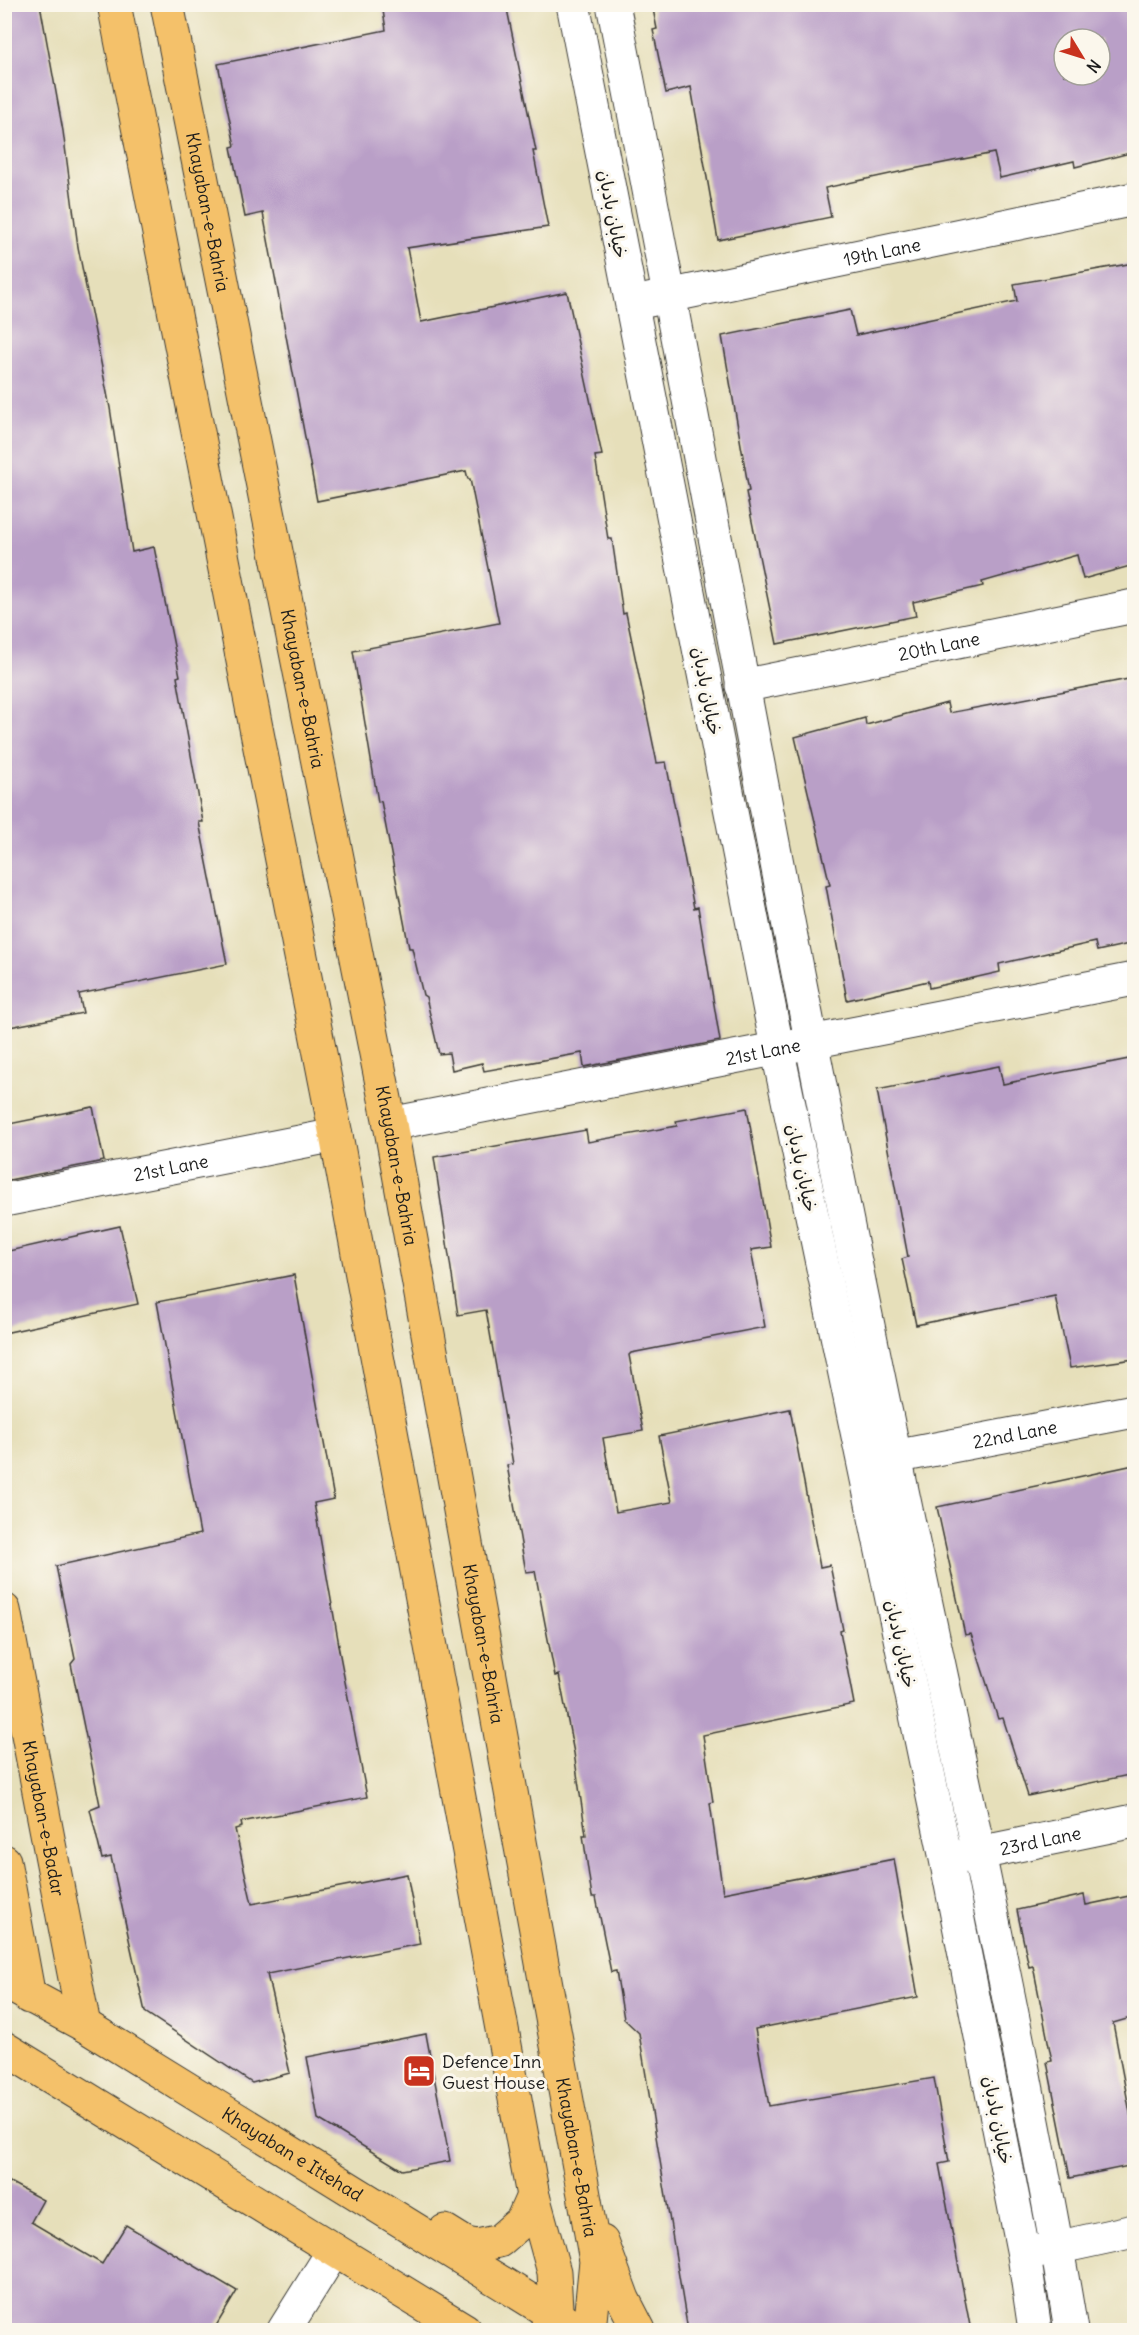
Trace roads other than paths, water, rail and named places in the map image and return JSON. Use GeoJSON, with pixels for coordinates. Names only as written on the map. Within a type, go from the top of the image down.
{"type":"FeatureCollection","features":[{"type":"Feature","properties":{"kind":"main road"},"geometry":{"type":"LineString","coordinates":[[114,4],[336,1135],[533,2196],[554,2272],[548,2321]]}},
{"type":"Feature","properties":{"kind":"main road","name":"Khayaban-e-Bahria"},"geometry":{"type":"LineString","coordinates":[[167,4],[390,1124],[596,2260],[590,2331]]}},
{"type":"Feature","properties":{"kind":"main road","name":"Khayaban-e-Badar"},"geometry":{"type":"LineString","coordinates":[[4,1610],[84,2025]]}},
{"type":"Feature","properties":{"kind":"main road"},"geometry":{"type":"LineString","coordinates":[[4,1861],[17,1989]]}},
{"type":"Feature","properties":{"kind":"main road","name":"Khayaban e Ittehad"},"geometry":{"type":"LineString","coordinates":[[17,1989],[84,2025],[256,2132],[548,2321]]}},
{"type":"Feature","properties":{"kind":"main road"},"geometry":{"type":"LineString","coordinates":[[4,2048],[465,2331]]}},
{"type":"Feature","properties":{"kind":"main road"},"geometry":{"type":"LineString","coordinates":[[256,2132],[288,2130],[466,2244],[477,2246],[499,2241],[522,2221],[533,2196]]}},
{"type":"Feature","properties":{"kind":"main road"},"geometry":{"type":"LineString","coordinates":[[584,2192],[623,2299],[639,2331]]}},
{"type":"Feature","properties":{"kind":"main road"},"geometry":{"type":"LineString","coordinates":[[554,2272],[567,2280],[575,2281],[588,2274],[596,2260]]}},
{"type":"Feature","properties":{"kind":"street","name":"خیابان بادبان"},"geometry":{"type":"LineString","coordinates":[[573,4],[777,1047],[946,1859],[1024,2255],[1035,2331]]}},
{"type":"Feature","properties":{"kind":"street","name":"خیابان بادبان"},"geometry":{"type":"LineString","coordinates":[[613,4],[810,1042],[894,1457],[980,1853],[1058,2247],[1071,2331]]}},
{"type":"Feature","properties":{"kind":"street","name":"19th Lane"},"geometry":{"type":"LineString","coordinates":[[630,303],[1134,199]]}},
{"type":"Feature","properties":{"kind":"street","name":"20th Lane"},"geometry":{"type":"LineString","coordinates":[[742,686],[1134,606]]}},
{"type":"Feature","properties":{"kind":"street","name":"21st Lane"},"geometry":{"type":"LineString","coordinates":[[390,1124],[1134,979]]}},
{"type":"Feature","properties":{"kind":"street","name":"21st Lane"},"geometry":{"type":"LineString","coordinates":[[4,1200],[336,1135]]}},
{"type":"Feature","properties":{"kind":"street","name":"22nd Lane"},"geometry":{"type":"LineString","coordinates":[[894,1457],[1134,1411]]}},
{"type":"Feature","properties":{"kind":"street","name":"23rd Lane"},"geometry":{"type":"LineString","coordinates":[[946,1859],[1134,1821]]}},
{"type":"Feature","properties":{"kind":"street"},"geometry":{"type":"LineString","coordinates":[[1024,2255],[1134,2231]]}},
{"type":"Feature","properties":{"kind":"street"},"geometry":{"type":"LineString","coordinates":[[284,2331],[334,2250]]}},
{"type":"Feature","properties":{"kind":"place","name":"Defence Inn Guest House"},"geometry":{"type":"Point","coordinates":[419,2071]}}]}
